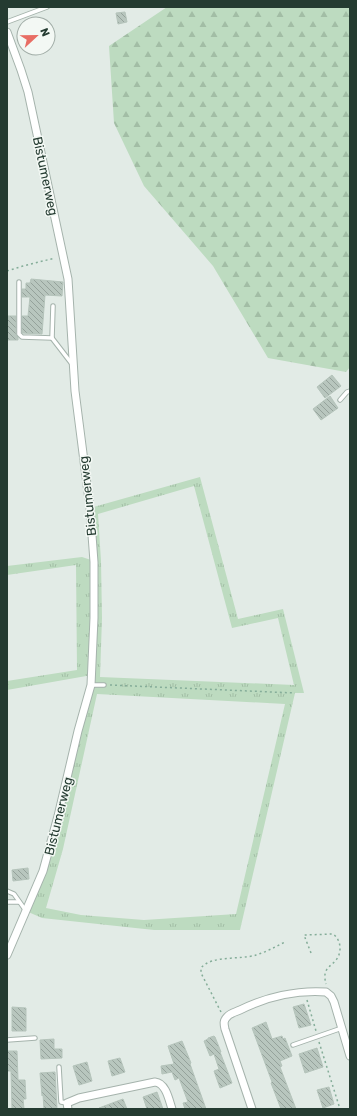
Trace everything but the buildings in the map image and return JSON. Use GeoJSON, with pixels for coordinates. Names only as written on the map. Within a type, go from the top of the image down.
{"type":"FeatureCollection","features":[{"type":"Feature","properties":{"kind":"street","name":"Bistumerweg"},"geometry":{"type":"LineString","coordinates":[[7,32],[28,92],[68,278],[75,391],[90,508],[94,562],[94,618],[91,685],[78,731],[44,871],[7,955]]}},
{"type":"Feature","properties":{"kind":"street"},"geometry":{"type":"LineString","coordinates":[[252,1109],[225,1029],[224,1022],[230,1015],[264,1000],[278,996],[305,992],[326,992],[331,996],[334,1002],[350,1056]]}},
{"type":"Feature","properties":{"kind":"street"},"geometry":{"type":"LineString","coordinates":[[68,1106],[79,1098],[159,1082],[172,1109]]}},
{"type":"Feature","properties":{"kind":"lane"},"geometry":{"type":"LineString","coordinates":[[7,22],[47,7]]}},
{"type":"Feature","properties":{"kind":"lane"},"geometry":{"type":"LineString","coordinates":[[19,282],[20,334],[22,337],[52,338]]}},
{"type":"Feature","properties":{"kind":"lane"},"geometry":{"type":"LineString","coordinates":[[53,306],[52,338],[74,366]]}},
{"type":"Feature","properties":{"kind":"lane"},"geometry":{"type":"LineString","coordinates":[[340,400],[347,392],[350,391]]}},
{"type":"Feature","properties":{"kind":"lane"},"geometry":{"type":"LineString","coordinates":[[91,685],[104,685]]}},
{"type":"Feature","properties":{"kind":"lane"},"geometry":{"type":"LineString","coordinates":[[7,891],[14,894],[26,911]]}},
{"type":"Feature","properties":{"kind":"lane"},"geometry":{"type":"LineString","coordinates":[[7,902],[20,902]]}},
{"type":"Feature","properties":{"kind":"lane"},"geometry":{"type":"LineString","coordinates":[[293,1045],[342,1028]]}},
{"type":"Feature","properties":{"kind":"lane"},"geometry":{"type":"LineString","coordinates":[[7,1040],[35,1038]]}},
{"type":"Feature","properties":{"kind":"lane"},"geometry":{"type":"LineString","coordinates":[[59,1067],[61,1102],[68,1106]]}},
{"type":"Feature","properties":{"kind":"path"},"geometry":{"type":"LineString","coordinates":[[7,271],[64,256]]}},
{"type":"Feature","properties":{"kind":"path"},"geometry":{"type":"LineString","coordinates":[[104,685],[295,693]]}},
{"type":"Feature","properties":{"kind":"path"},"geometry":{"type":"LineString","coordinates":[[311,953],[304,935],[333,934],[339,940],[340,951],[338,956],[324,975],[326,992]]}},
{"type":"Feature","properties":{"kind":"path"},"geometry":{"type":"LineString","coordinates":[[226,1018],[215,1003],[201,973],[201,968],[204,964],[218,960],[255,956],[285,942]]}},
{"type":"Feature","properties":{"kind":"path"},"geometry":{"type":"LineString","coordinates":[[305,992],[340,1109]]}},
{"type":"Feature","properties":{"kind":"green space"},"geometry":{"type":"Polygon","coordinates":[[[167,7],[350,7],[350,367],[346,372],[268,358],[213,266],[144,186],[114,123],[109,46],[167,7]]]}},
{"type":"Feature","properties":{"kind":"green space"},"geometry":{"type":"Polygon","coordinates":[[[200,477],[238,619],[283,609],[304,693],[295,693],[240,930],[154,930],[42,918],[26,911],[43,871],[92,675],[7,690],[7,681],[77,670],[76,565],[7,575],[7,566],[82,557],[94,561],[90,508],[200,477]],[[194,486],[98,514],[102,618],[100,677],[294,685],[278,618],[232,628],[194,486]],[[97,694],[63,849],[46,908],[81,915],[144,920],[236,914],[285,704],[97,694]]]}}]}
